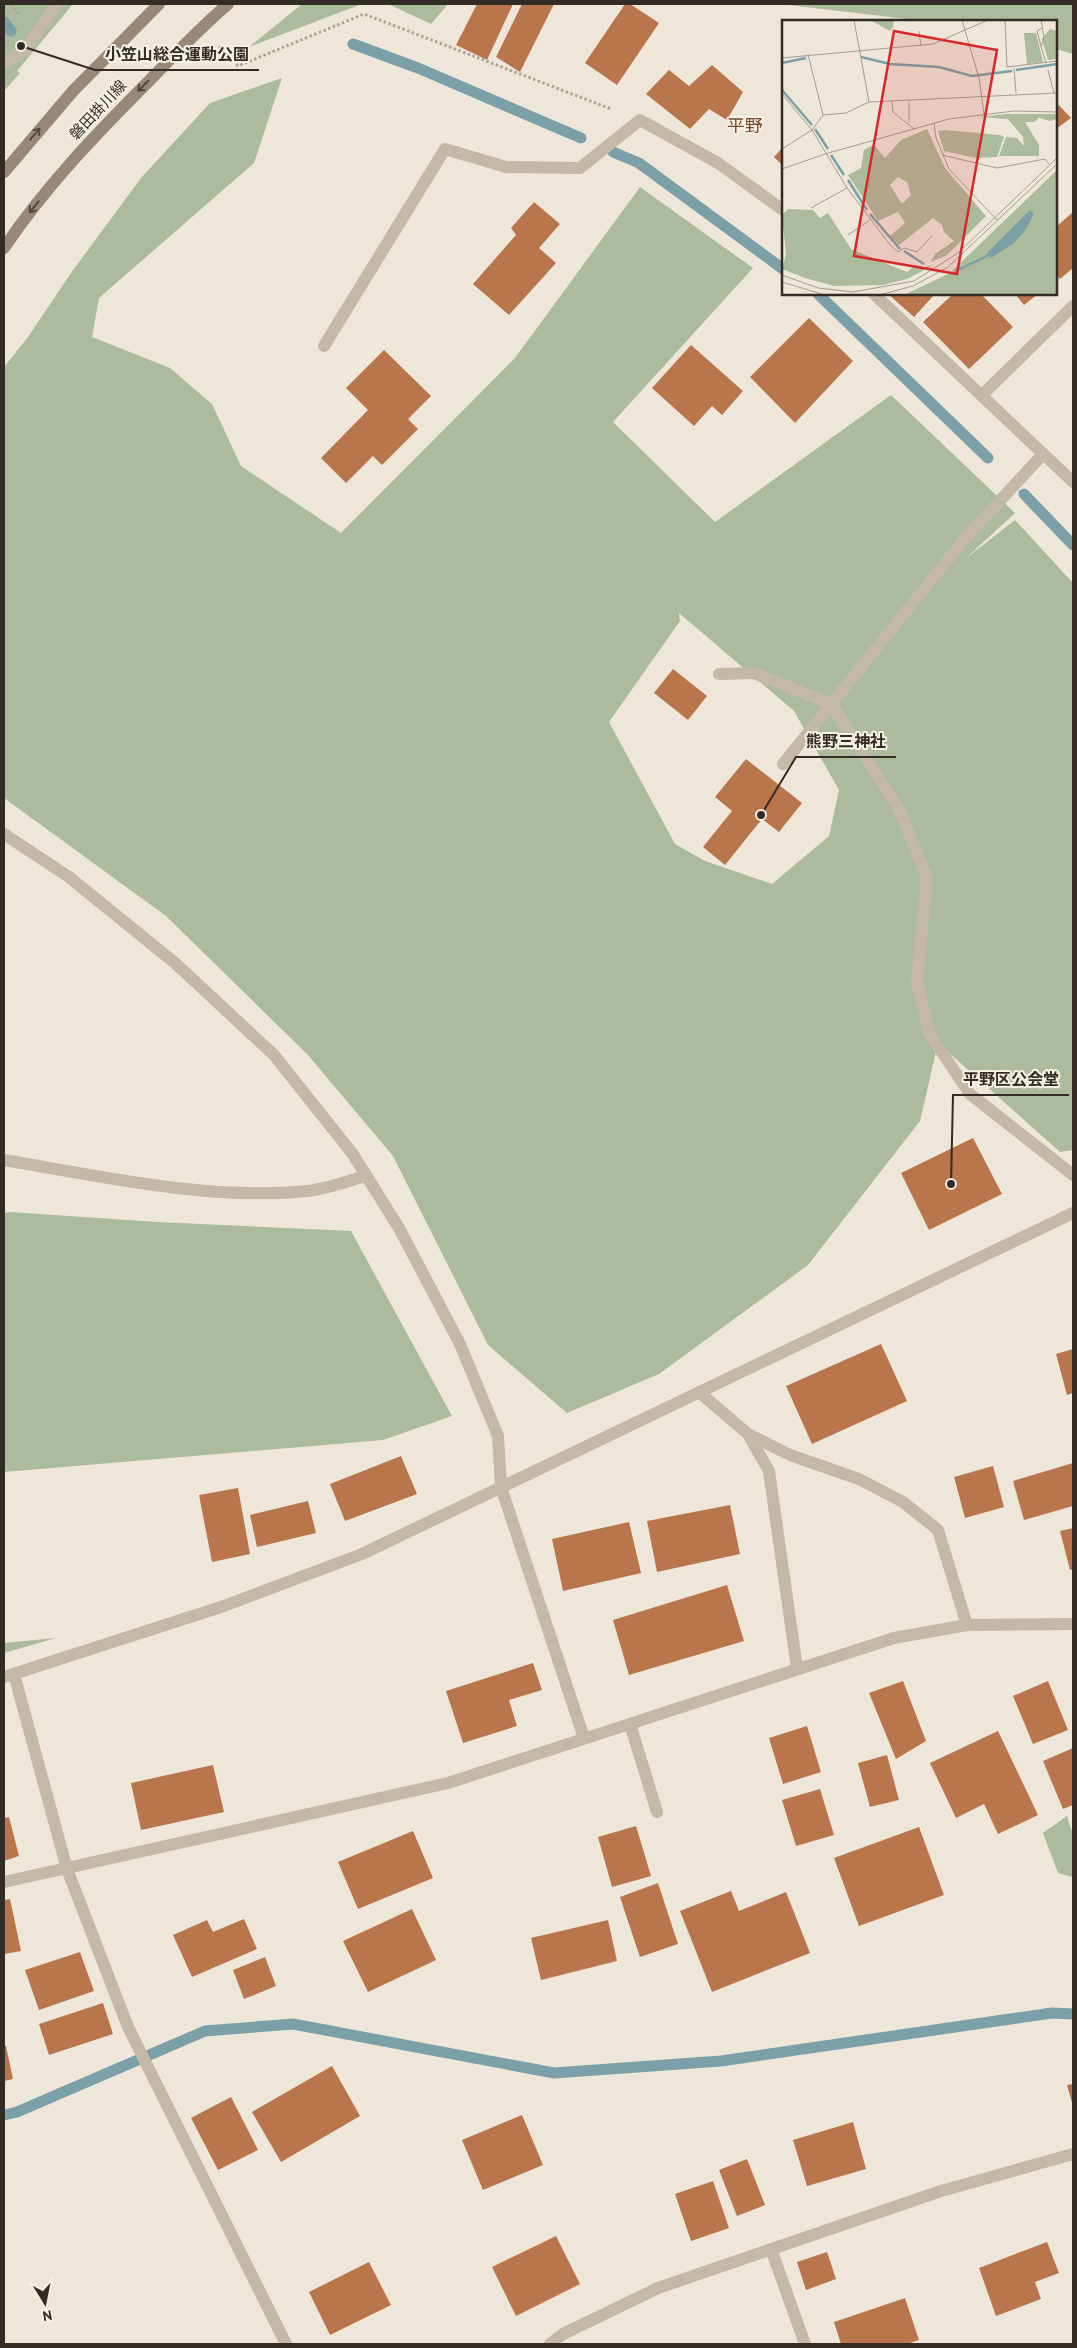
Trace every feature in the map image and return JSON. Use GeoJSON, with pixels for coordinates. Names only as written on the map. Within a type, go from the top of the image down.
{"type":"FeatureCollection","features":[{"type":"Feature","properties":{"kind":"main road","name":"磐田掛川線"},"geometry":{"type":"LineString","coordinates":[[4,172],[73,91],[159,4]]}},
{"type":"Feature","properties":{"kind":"main road","name":"磐田掛川線"},"geometry":{"type":"LineString","coordinates":[[4,248],[23,219],[99,131],[202,26],[228,4]]}},
{"type":"Feature","properties":{"kind":"street"},"geometry":{"type":"LineString","coordinates":[[4,63],[24,51],[56,4]]}},
{"type":"Feature","properties":{"kind":"street"},"geometry":{"type":"LineString","coordinates":[[324,346],[445,150],[506,167],[580,168],[640,120],[718,163],[782,209]]}},
{"type":"Feature","properties":{"kind":"street"},"geometry":{"type":"LineString","coordinates":[[875,295],[1073,482]]}},
{"type":"Feature","properties":{"kind":"street"},"geometry":{"type":"LineString","coordinates":[[982,395],[1073,306]]}},
{"type":"Feature","properties":{"kind":"street"},"geometry":{"type":"LineString","coordinates":[[783,764],[961,543],[1043,454]]}},
{"type":"Feature","properties":{"kind":"street"},"geometry":{"type":"LineString","coordinates":[[718,674],[754,673],[831,704],[899,809],[927,878],[917,981],[929,1033],[970,1094],[1073,1175]]}},
{"type":"Feature","properties":{"kind":"street"},"geometry":{"type":"LineString","coordinates":[[4,834],[69,877],[168,957],[274,1056],[352,1153],[399,1228],[460,1344],[498,1436],[501,1488],[584,1738]]}},
{"type":"Feature","properties":{"kind":"street"},"geometry":{"type":"LineString","coordinates":[[4,1160],[130,1180],[234,1193],[308,1191],[366,1176]]}},
{"type":"Feature","properties":{"kind":"street"},"geometry":{"type":"LineString","coordinates":[[286,2344],[128,2027],[67,1869],[9,1676],[224,1606],[353,1557],[501,1488],[1073,1213]]}},
{"type":"Feature","properties":{"kind":"street"},"geometry":{"type":"LineString","coordinates":[[699,1392],[748,1434],[790,1455],[859,1479],[903,1502],[938,1530],[967,1626]]}},
{"type":"Feature","properties":{"kind":"street"},"geometry":{"type":"LineString","coordinates":[[748,1434],[769,1471],[797,1668]]}},
{"type":"Feature","properties":{"kind":"street"},"geometry":{"type":"LineString","coordinates":[[4,1882],[448,1783],[894,1638],[967,1626],[1073,1624]]}},
{"type":"Feature","properties":{"kind":"street"},"geometry":{"type":"LineString","coordinates":[[630,1724],[657,1812]]}},
{"type":"Feature","properties":{"kind":"street"},"geometry":{"type":"LineString","coordinates":[[550,2344],[563,2334],[658,2288],[941,2192],[1073,2154]]}},
{"type":"Feature","properties":{"kind":"street"},"geometry":{"type":"LineString","coordinates":[[771,2250],[804,2344]]}},
{"type":"Feature","properties":{"kind":"path"},"geometry":{"type":"LineString","coordinates":[[210,48],[218,44],[238,66],[364,14],[640,120]]}},
{"type":"Feature","properties":{"kind":"green space"},"geometry":{"type":"Polygon","coordinates":[[[4,4],[73,4],[17,71],[20,73],[4,91],[4,4]]]}},
{"type":"Feature","properties":{"kind":"green space"},"geometry":{"type":"Polygon","coordinates":[[[302,4],[362,4],[249,47],[302,4]]]}},
{"type":"Feature","properties":{"kind":"green space"},"geometry":{"type":"Polygon","coordinates":[[[388,4],[448,4],[431,24],[388,4]]]}},
{"type":"Feature","properties":{"kind":"green space"},"geometry":{"type":"Polygon","coordinates":[[[780,4],[1073,4],[1073,54],[1057,49],[1057,20],[916,20],[780,4]]]}},
{"type":"Feature","properties":{"kind":"green space"},"geometry":{"type":"Polygon","coordinates":[[[282,78],[254,163],[99,298],[92,337],[170,368],[212,404],[241,466],[341,533],[515,358],[640,187],[753,268],[613,422],[715,522],[891,395],[1015,513],[965,559],[1015,520],[1073,583],[1073,1150],[1060,1152],[938,1043],[920,1121],[808,1265],[659,1374],[567,1413],[488,1345],[393,1156],[308,1055],[166,916],[4,798],[4,367],[28,337],[71,273],[141,178],[210,103],[282,78]],[[679,613],[680,621],[609,722],[675,844],[705,861],[772,884],[829,836],[839,790],[794,711],[679,613]]]}},
{"type":"Feature","properties":{"kind":"green space"},"geometry":{"type":"Polygon","coordinates":[[[4,1213],[157,1222],[351,1231],[452,1416],[383,1440],[4,1472],[4,1213]]]}},
{"type":"Feature","properties":{"kind":"green space"},"geometry":{"type":"Polygon","coordinates":[[[56,1638],[4,1653],[4,1643],[56,1638]]]}},
{"type":"Feature","properties":{"kind":"green space"},"geometry":{"type":"Polygon","coordinates":[[[1067,1816],[1073,1835],[1073,1877],[1058,1873],[1043,1833],[1067,1816]]]}},
{"type":"Feature","properties":{"kind":"building"},"geometry":{"type":"Polygon","coordinates":[[[477,4],[513,4],[487,60],[456,45],[477,4]]]}},
{"type":"Feature","properties":{"kind":"building"},"geometry":{"type":"Polygon","coordinates":[[[522,4],[554,4],[520,72],[496,57],[522,4]]]}},
{"type":"Feature","properties":{"kind":"building"},"geometry":{"type":"Polygon","coordinates":[[[625,4],[630,4],[659,23],[617,85],[585,63],[625,4]]]}},
{"type":"Feature","properties":{"kind":"building"},"geometry":{"type":"Polygon","coordinates":[[[712,65],[743,92],[727,120],[709,109],[690,129],[646,94],[669,70],[689,86],[712,65]]]}},
{"type":"Feature","properties":{"kind":"building"},"geometry":{"type":"Polygon","coordinates":[[[1057,103],[1071,118],[1057,128],[1057,103]]]}},
{"type":"Feature","properties":{"kind":"building"},"geometry":{"type":"Polygon","coordinates":[[[782,148],[782,165],[774,157],[782,148]]]}},
{"type":"Feature","properties":{"kind":"building"},"geometry":{"type":"Polygon","coordinates":[[[534,202],[560,224],[539,248],[556,263],[509,315],[473,284],[516,235],[511,228],[534,202]]]}},
{"type":"Feature","properties":{"kind":"building"},"geometry":{"type":"Polygon","coordinates":[[[1073,212],[1073,268],[1060,279],[1057,275],[1057,226],[1073,212]]]}},
{"type":"Feature","properties":{"kind":"building"},"geometry":{"type":"Polygon","coordinates":[[[889,295],[934,295],[914,317],[889,295]]]}},
{"type":"Feature","properties":{"kind":"building"},"geometry":{"type":"Polygon","coordinates":[[[952,295],[982,295],[1013,327],[969,369],[923,322],[952,295]]]}},
{"type":"Feature","properties":{"kind":"building"},"geometry":{"type":"Polygon","coordinates":[[[1016,295],[1037,295],[1024,305],[1016,295]]]}},
{"type":"Feature","properties":{"kind":"building"},"geometry":{"type":"Polygon","coordinates":[[[809,318],[853,361],[795,423],[750,377],[809,318]]]}},
{"type":"Feature","properties":{"kind":"building"},"geometry":{"type":"Polygon","coordinates":[[[691,345],[743,391],[722,415],[712,406],[694,426],[652,388],[691,345]]]}},
{"type":"Feature","properties":{"kind":"building"},"geometry":{"type":"Polygon","coordinates":[[[384,350],[431,396],[408,419],[418,429],[382,465],[373,456],[346,483],[321,458],[368,410],[346,388],[384,350]]]}},
{"type":"Feature","properties":{"kind":"building"},"geometry":{"type":"Polygon","coordinates":[[[673,669],[707,696],[688,720],[654,693],[673,669]]]}},
{"type":"Feature","properties":{"kind":"building"},"geometry":{"type":"Polygon","coordinates":[[[746,759],[802,803],[779,832],[762,819],[725,865],[703,847],[732,811],[715,797],[746,759]]]}},
{"type":"Feature","properties":{"kind":"building"},"geometry":{"type":"Polygon","coordinates":[[[973,1138],[1002,1194],[929,1230],[901,1173],[973,1138]]]}},
{"type":"Feature","properties":{"kind":"building"},"geometry":{"type":"Polygon","coordinates":[[[881,1344],[907,1401],[812,1444],[786,1386],[881,1344]]]}},
{"type":"Feature","properties":{"kind":"building"},"geometry":{"type":"Polygon","coordinates":[[[1073,1349],[1073,1393],[1067,1395],[1056,1354],[1073,1349]]]}},
{"type":"Feature","properties":{"kind":"building"},"geometry":{"type":"Polygon","coordinates":[[[401,1456],[417,1494],[345,1521],[330,1484],[401,1456]]]}},
{"type":"Feature","properties":{"kind":"building"},"geometry":{"type":"Polygon","coordinates":[[[1073,1463],[1073,1506],[1024,1520],[1013,1481],[1073,1463]]]}},
{"type":"Feature","properties":{"kind":"building"},"geometry":{"type":"Polygon","coordinates":[[[993,1466],[1004,1507],[965,1518],[954,1477],[993,1466]]]}},
{"type":"Feature","properties":{"kind":"building"},"geometry":{"type":"Polygon","coordinates":[[[238,1488],[250,1554],[212,1562],[199,1495],[238,1488]]]}},
{"type":"Feature","properties":{"kind":"building"},"geometry":{"type":"Polygon","coordinates":[[[308,1501],[316,1533],[257,1547],[250,1515],[308,1501]]]}},
{"type":"Feature","properties":{"kind":"building"},"geometry":{"type":"Polygon","coordinates":[[[730,1505],[740,1554],[657,1572],[647,1521],[730,1505]]]}},
{"type":"Feature","properties":{"kind":"building"},"geometry":{"type":"Polygon","coordinates":[[[629,1522],[641,1573],[563,1591],[552,1539],[629,1522]]]}},
{"type":"Feature","properties":{"kind":"building"},"geometry":{"type":"Polygon","coordinates":[[[1073,1528],[1073,1569],[1070,1570],[1060,1531],[1073,1528]]]}},
{"type":"Feature","properties":{"kind":"building"},"geometry":{"type":"Polygon","coordinates":[[[727,1585],[744,1641],[629,1675],[613,1620],[727,1585]]]}},
{"type":"Feature","properties":{"kind":"building"},"geometry":{"type":"Polygon","coordinates":[[[533,1663],[542,1690],[509,1700],[517,1726],[463,1743],[446,1691],[533,1663]]]}},
{"type":"Feature","properties":{"kind":"building"},"geometry":{"type":"Polygon","coordinates":[[[903,1681],[926,1741],[896,1759],[869,1693],[903,1681]]]}},
{"type":"Feature","properties":{"kind":"building"},"geometry":{"type":"Polygon","coordinates":[[[1048,1681],[1068,1730],[1033,1744],[1013,1696],[1048,1681]]]}},
{"type":"Feature","properties":{"kind":"building"},"geometry":{"type":"Polygon","coordinates":[[[807,1726],[821,1772],[783,1784],[769,1738],[807,1726]]]}},
{"type":"Feature","properties":{"kind":"building"},"geometry":{"type":"Polygon","coordinates":[[[998,1731],[1038,1815],[998,1834],[984,1804],[956,1818],[930,1763],[998,1731]]]}},
{"type":"Feature","properties":{"kind":"building"},"geometry":{"type":"Polygon","coordinates":[[[1073,1748],[1073,1805],[1063,1809],[1043,1761],[1073,1748]]]}},
{"type":"Feature","properties":{"kind":"building"},"geometry":{"type":"Polygon","coordinates":[[[887,1755],[899,1800],[870,1807],[858,1763],[887,1755]]]}},
{"type":"Feature","properties":{"kind":"building"},"geometry":{"type":"Polygon","coordinates":[[[213,1765],[224,1812],[141,1830],[131,1783],[213,1765]]]}},
{"type":"Feature","properties":{"kind":"building"},"geometry":{"type":"Polygon","coordinates":[[[820,1789],[834,1835],[796,1846],[782,1800],[820,1789]]]}},
{"type":"Feature","properties":{"kind":"building"},"geometry":{"type":"Polygon","coordinates":[[[9,1817],[19,1856],[4,1861],[4,1818],[9,1817]]]}},
{"type":"Feature","properties":{"kind":"building"},"geometry":{"type":"Polygon","coordinates":[[[636,1826],[651,1876],[612,1887],[598,1837],[636,1826]]]}},
{"type":"Feature","properties":{"kind":"building"},"geometry":{"type":"Polygon","coordinates":[[[919,1827],[944,1895],[859,1926],[834,1858],[919,1827]]]}},
{"type":"Feature","properties":{"kind":"building"},"geometry":{"type":"Polygon","coordinates":[[[413,1831],[433,1878],[358,1909],[338,1862],[413,1831]]]}},
{"type":"Feature","properties":{"kind":"building"},"geometry":{"type":"Polygon","coordinates":[[[658,1883],[678,1944],[640,1957],[620,1897],[658,1883]]]}},
{"type":"Feature","properties":{"kind":"building"},"geometry":{"type":"Polygon","coordinates":[[[731,1891],[739,1911],[786,1892],[810,1953],[712,1992],[680,1911],[731,1891]]]}},
{"type":"Feature","properties":{"kind":"building"},"geometry":{"type":"Polygon","coordinates":[[[10,1899],[21,1951],[4,1954],[4,1900],[10,1899]]]}},
{"type":"Feature","properties":{"kind":"building"},"geometry":{"type":"Polygon","coordinates":[[[412,1909],[436,1960],[368,1992],[343,1941],[412,1909]]]}},
{"type":"Feature","properties":{"kind":"building"},"geometry":{"type":"Polygon","coordinates":[[[244,1919],[257,1949],[192,1977],[173,1935],[207,1920],[213,1932],[244,1919]]]}},
{"type":"Feature","properties":{"kind":"building"},"geometry":{"type":"Polygon","coordinates":[[[608,1920],[617,1961],[541,1980],[531,1938],[608,1920]]]}},
{"type":"Feature","properties":{"kind":"building"},"geometry":{"type":"Polygon","coordinates":[[[80,1952],[94,1991],[39,2010],[25,1970],[80,1952]]]}},
{"type":"Feature","properties":{"kind":"building"},"geometry":{"type":"Polygon","coordinates":[[[265,1957],[276,1986],[244,1999],[233,1970],[265,1957]]]}},
{"type":"Feature","properties":{"kind":"building"},"geometry":{"type":"Polygon","coordinates":[[[103,2003],[113,2034],[49,2055],[39,2024],[103,2003]]]}},
{"type":"Feature","properties":{"kind":"building"},"geometry":{"type":"Polygon","coordinates":[[[4,2046],[6,2046],[13,2079],[4,2081],[4,2046]]]}},
{"type":"Feature","properties":{"kind":"building"},"geometry":{"type":"Polygon","coordinates":[[[332,2066],[360,2116],[281,2162],[252,2112],[332,2066]]]}},
{"type":"Feature","properties":{"kind":"building"},"geometry":{"type":"Polygon","coordinates":[[[1073,2084],[1073,2106],[1067,2085],[1073,2084]]]}},
{"type":"Feature","properties":{"kind":"building"},"geometry":{"type":"Polygon","coordinates":[[[231,2097],[258,2150],[218,2170],[191,2118],[231,2097]]]}},
{"type":"Feature","properties":{"kind":"building"},"geometry":{"type":"Polygon","coordinates":[[[522,2115],[543,2165],[483,2190],[462,2140],[522,2115]]]}},
{"type":"Feature","properties":{"kind":"building"},"geometry":{"type":"Polygon","coordinates":[[[853,2122],[866,2169],[807,2186],[793,2140],[853,2122]]]}},
{"type":"Feature","properties":{"kind":"building"},"geometry":{"type":"Polygon","coordinates":[[[747,2159],[765,2205],[737,2216],[719,2170],[747,2159]]]}},
{"type":"Feature","properties":{"kind":"building"},"geometry":{"type":"Polygon","coordinates":[[[713,2181],[729,2228],[691,2241],[675,2194],[713,2181]]]}},
{"type":"Feature","properties":{"kind":"building"},"geometry":{"type":"Polygon","coordinates":[[[556,2236],[580,2284],[516,2316],[492,2267],[556,2236]]]}},
{"type":"Feature","properties":{"kind":"building"},"geometry":{"type":"Polygon","coordinates":[[[1047,2242],[1059,2273],[1035,2282],[1041,2299],[996,2316],[979,2268],[1047,2242]]]}},
{"type":"Feature","properties":{"kind":"building"},"geometry":{"type":"Polygon","coordinates":[[[827,2252],[836,2279],[806,2290],[797,2262],[827,2252]]]}},
{"type":"Feature","properties":{"kind":"building"},"geometry":{"type":"Polygon","coordinates":[[[369,2262],[391,2305],[330,2335],[309,2292],[369,2262]]]}},
{"type":"Feature","properties":{"kind":"building"},"geometry":{"type":"Polygon","coordinates":[[[905,2298],[919,2340],[907,2344],[841,2344],[834,2322],[905,2298]]]}},
{"type":"Feature","properties":{"kind":"waterway"},"geometry":{"type":"LineString","coordinates":[[4,22],[11,31]]}},
{"type":"Feature","properties":{"kind":"waterway"},"geometry":{"type":"LineString","coordinates":[[353,44],[418,68],[581,138]]}},
{"type":"Feature","properties":{"kind":"waterway"},"geometry":{"type":"LineString","coordinates":[[613,152],[639,163],[782,268]]}},
{"type":"Feature","properties":{"kind":"waterway"},"geometry":{"type":"LineString","coordinates":[[819,295],[988,458]]}},
{"type":"Feature","properties":{"kind":"waterway"},"geometry":{"type":"LineString","coordinates":[[1024,494],[1073,545]]}},
{"type":"Feature","properties":{"kind":"waterway"},"geometry":{"type":"LineString","coordinates":[[4,2115],[17,2112],[205,2031],[293,2024],[554,2073],[721,2061],[1052,2013],[1073,2014]]}},
{"type":"Feature","properties":{"kind":"place","name":"小笠山総合運動公園"},"geometry":{"type":"Point","coordinates":[21,46]}},
{"type":"Feature","properties":{"kind":"place","name":"熊野三神社"},"geometry":{"type":"Point","coordinates":[761,815]}},
{"type":"Feature","properties":{"kind":"place","name":"平野区公会堂"},"geometry":{"type":"Point","coordinates":[951,1184]}},
{"type":"Feature","properties":{"kind":"district","name":"平野"},"geometry":{"type":"Point","coordinates":[745,126]}}]}
